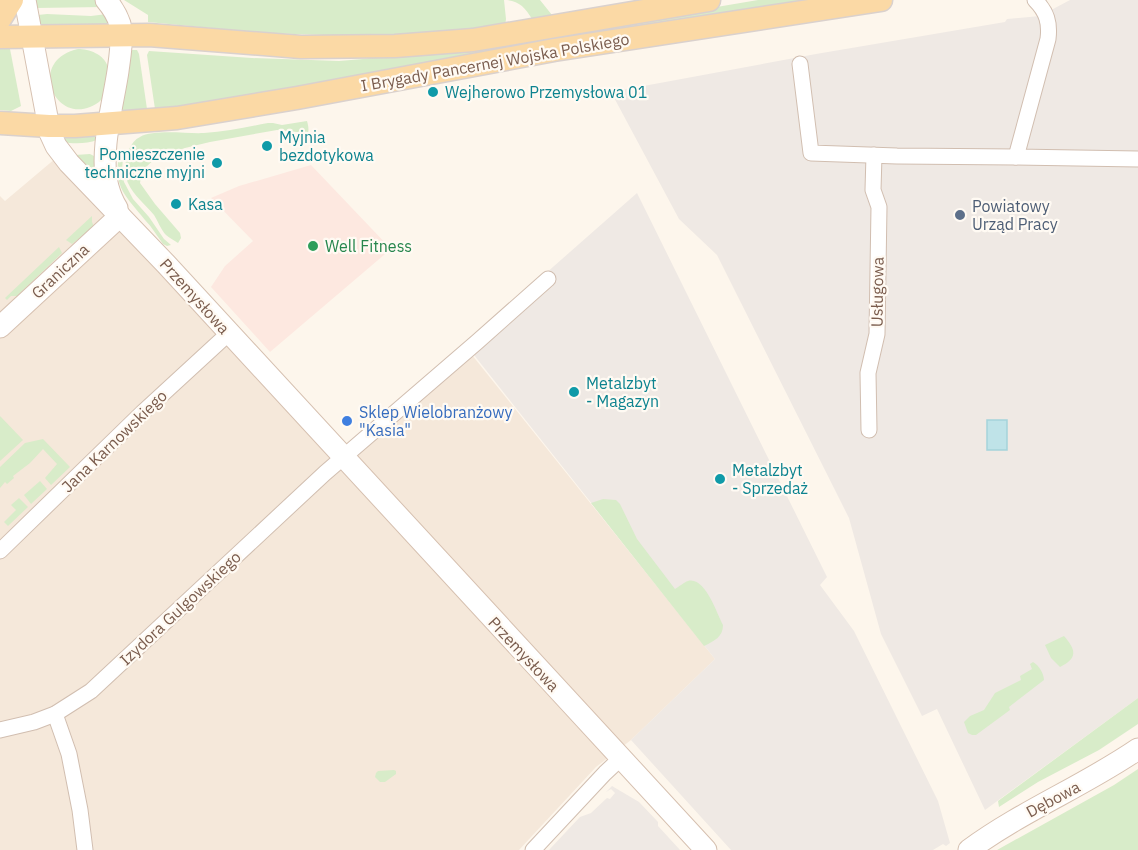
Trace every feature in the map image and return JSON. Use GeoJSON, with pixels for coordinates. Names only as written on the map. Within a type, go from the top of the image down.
{"type":"FeatureCollection","features":[{"type":"Feature","properties":{"kind":"main road"},"geometry":{"type":"LineString","coordinates":[[0,19],[12,0]]}},
{"type":"Feature","properties":{"kind":"main road","name":"I Brygady Pancernej Wojska Polskiego"},"geometry":{"type":"LineString","coordinates":[[33,36],[156,36],[301,47],[373,47],[473,40],[709,0]]}},
{"type":"Feature","properties":{"kind":"main road","name":"I Brygady Pancernej Wojska Polskiego"},"geometry":{"type":"LineString","coordinates":[[49,126],[177,118],[554,50],[881,0]]}},
{"type":"Feature","properties":{"kind":"main road"},"geometry":{"type":"LineString","coordinates":[[0,37],[33,36]]}},
{"type":"Feature","properties":{"kind":"main road"},"geometry":{"type":"LineString","coordinates":[[0,123],[49,126]]}},
{"type":"Feature","properties":{"kind":"street","name":"Przemysłowa"},"geometry":{"type":"LineString","coordinates":[[26,0],[49,126],[56,147],[82,178],[229,333],[706,850]]}},
{"type":"Feature","properties":{"kind":"street"},"geometry":{"type":"LineString","coordinates":[[106,0],[117,16],[120,35]]}},
{"type":"Feature","properties":{"kind":"street"},"geometry":{"type":"LineString","coordinates":[[1016,157],[1048,39],[1049,26],[1046,13],[1035,0]]}},
{"type":"Feature","properties":{"kind":"street","name":"Przemysłowa"},"geometry":{"type":"LineString","coordinates":[[120,35],[120,57],[106,151],[106,177],[120,216]]}},
{"type":"Feature","properties":{"kind":"street"},"geometry":{"type":"LineString","coordinates":[[800,64],[811,153],[1138,159]]}},
{"type":"Feature","properties":{"kind":"street","name":"Usługowa"},"geometry":{"type":"LineString","coordinates":[[869,430],[868,373],[877,334],[879,207],[873,190],[874,155]]}},
{"type":"Feature","properties":{"kind":"street","name":"Graniczna"},"geometry":{"type":"LineString","coordinates":[[0,327],[120,216]]}},
{"type":"Feature","properties":{"kind":"street"},"geometry":{"type":"LineString","coordinates":[[343,457],[548,279]]}},
{"type":"Feature","properties":{"kind":"street","name":"Jana Karnowskiego"},"geometry":{"type":"LineString","coordinates":[[1,548],[229,333]]}},
{"type":"Feature","properties":{"kind":"street","name":"Izydora Gulgowskiego"},"geometry":{"type":"LineString","coordinates":[[0,729],[34,722],[55,714],[91,691],[343,457]]}},
{"type":"Feature","properties":{"kind":"street"},"geometry":{"type":"LineString","coordinates":[[55,714],[69,754],[85,850]]}},
{"type":"Feature","properties":{"kind":"street","name":"Dębowa"},"geometry":{"type":"LineString","coordinates":[[969,850],[1027,813],[1087,781],[1138,749]]}},
{"type":"Feature","properties":{"kind":"street"},"geometry":{"type":"LineString","coordinates":[[533,850],[621,758]]}},
{"type":"Feature","properties":{"kind":"shaded area"},"geometry":{"type":"Polygon","coordinates":[[[1070,0],[1138,0],[1138,698],[985,810],[937,709],[922,716],[881,634],[849,518],[717,255],[679,219],[611,92],[1005,22],[1007,19],[1040,16],[1070,0]]]}},
{"type":"Feature","properties":{"kind":"shaded area"},"geometry":{"type":"Polygon","coordinates":[[[56,158],[336,463],[468,350],[715,659],[631,740],[596,767],[519,850],[0,850],[0,196],[5,201],[56,158]]]}},
{"type":"Feature","properties":{"kind":"shaded area"},"geometry":{"type":"Polygon","coordinates":[[[311,165],[391,249],[270,352],[211,287],[225,266],[253,241],[211,198],[239,186],[311,165]]]}},
{"type":"Feature","properties":{"kind":"shaded area"},"geometry":{"type":"Polygon","coordinates":[[[637,193],[827,577],[820,585],[854,631],[938,801],[950,843],[946,846],[943,844],[933,850],[731,850],[631,740],[715,659],[474,355],[553,286],[545,274],[637,193]]]}},
{"type":"Feature","properties":{"kind":"shaded area"},"geometry":{"type":"Polygon","coordinates":[[[612,786],[639,802],[680,850],[549,850],[580,817],[591,813],[607,798],[610,799],[615,793],[611,789],[606,792],[612,786]]]}},
{"type":"Feature","properties":{"kind":"green space"},"geometry":{"type":"Polygon","coordinates":[[[35,0],[97,0],[103,7],[36,8],[35,0]]]}},
{"type":"Feature","properties":{"kind":"green space"},"geometry":{"type":"Polygon","coordinates":[[[124,0],[504,0],[506,19],[505,26],[385,37],[265,33],[148,22],[148,15],[124,0]]]}},
{"type":"Feature","properties":{"kind":"green space"},"geometry":{"type":"Polygon","coordinates":[[[504,0],[540,0],[552,15],[532,19],[521,5],[504,0]]]}},
{"type":"Feature","properties":{"kind":"green space"},"geometry":{"type":"Polygon","coordinates":[[[758,0],[829,0],[586,37],[581,30],[758,0]]]}},
{"type":"Feature","properties":{"kind":"green space"},"geometry":{"type":"Polygon","coordinates":[[[107,14],[112,24],[40,26],[38,15],[91,16],[107,14]]]}},
{"type":"Feature","properties":{"kind":"green space"},"geometry":{"type":"Polygon","coordinates":[[[543,37],[548,44],[212,106],[155,109],[147,55],[149,51],[339,61],[543,37]]]}},
{"type":"Feature","properties":{"kind":"green space"},"geometry":{"type":"Polygon","coordinates":[[[0,46],[7,46],[10,49],[21,106],[11,111],[0,110],[0,46]]]}},
{"type":"Feature","properties":{"kind":"green space"},"geometry":{"type":"Polygon","coordinates":[[[78,49],[91,51],[100,56],[108,67],[108,76],[102,99],[90,107],[77,109],[65,106],[57,98],[51,88],[50,76],[54,65],[63,55],[78,49]]]}},
{"type":"Feature","properties":{"kind":"green space"},"geometry":{"type":"Polygon","coordinates":[[[128,50],[137,50],[139,54],[147,109],[146,114],[118,116],[128,50]]]}},
{"type":"Feature","properties":{"kind":"green space"},"geometry":{"type":"Polygon","coordinates":[[[307,121],[308,134],[298,143],[301,140],[297,132],[277,130],[210,142],[159,155],[146,167],[148,170],[141,177],[140,183],[180,233],[181,238],[178,243],[164,233],[154,215],[130,188],[126,178],[125,164],[128,151],[135,140],[146,135],[162,132],[212,132],[268,123],[282,125],[307,121]]]}},
{"type":"Feature","properties":{"kind":"green space"},"geometry":{"type":"Polygon","coordinates":[[[98,132],[97,140],[80,143],[63,142],[58,133],[98,132]]]}},
{"type":"Feature","properties":{"kind":"green space"},"geometry":{"type":"Polygon","coordinates":[[[75,155],[94,156],[96,182],[75,155]]]}},
{"type":"Feature","properties":{"kind":"green space"},"geometry":{"type":"Polygon","coordinates":[[[119,156],[123,157],[124,182],[133,199],[171,245],[163,244],[123,191],[118,176],[119,156]]]}},
{"type":"Feature","properties":{"kind":"green space"},"geometry":{"type":"Polygon","coordinates":[[[92,216],[94,227],[72,244],[66,240],[92,216]]]}},
{"type":"Feature","properties":{"kind":"green space"},"geometry":{"type":"Polygon","coordinates":[[[59,247],[62,253],[17,296],[11,296],[7,300],[5,298],[59,247]]]}},
{"type":"Feature","properties":{"kind":"green space"},"geometry":{"type":"Polygon","coordinates":[[[0,416],[23,440],[0,461],[0,416]]]}},
{"type":"Feature","properties":{"kind":"green space"},"geometry":{"type":"Polygon","coordinates":[[[43,439],[70,467],[51,485],[45,478],[57,464],[43,449],[0,488],[0,467],[25,443],[43,439]]]}},
{"type":"Feature","properties":{"kind":"green space"},"geometry":{"type":"Polygon","coordinates":[[[40,481],[47,489],[31,504],[24,495],[40,481]]]}},
{"type":"Feature","properties":{"kind":"green space"},"geometry":{"type":"Polygon","coordinates":[[[19,498],[28,507],[8,526],[4,522],[16,510],[11,505],[19,498]]]}},
{"type":"Feature","properties":{"kind":"green space"},"geometry":{"type":"Polygon","coordinates":[[[603,499],[616,500],[620,504],[637,539],[675,589],[686,582],[694,581],[705,590],[723,625],[717,638],[704,646],[591,503],[603,499]]]}},
{"type":"Feature","properties":{"kind":"green space"},"geometry":{"type":"Polygon","coordinates":[[[1064,636],[1071,645],[1073,653],[1070,660],[1060,667],[1051,658],[1045,645],[1064,636]]]}},
{"type":"Feature","properties":{"kind":"green space"},"geometry":{"type":"Polygon","coordinates":[[[1033,662],[1041,670],[1044,680],[1009,707],[1010,710],[976,735],[968,733],[964,722],[970,716],[984,710],[995,693],[1021,680],[1020,676],[1032,669],[1030,664],[1033,662]]]}},
{"type":"Feature","properties":{"kind":"green space"},"geometry":{"type":"Polygon","coordinates":[[[1138,698],[1138,724],[1099,750],[1038,782],[999,807],[998,801],[1138,698]]]}},
{"type":"Feature","properties":{"kind":"green space"},"geometry":{"type":"Polygon","coordinates":[[[1138,769],[1138,850],[997,850],[1114,785],[1138,769]]]}},
{"type":"Feature","properties":{"kind":"green space"},"geometry":{"type":"Polygon","coordinates":[[[394,770],[396,774],[385,782],[380,782],[375,777],[378,771],[394,770]]]}},
{"type":"Feature","properties":{"kind":"water"},"geometry":{"type":"Polygon","coordinates":[[[987,420],[1007,420],[1007,450],[987,450],[987,420]]]}},
{"type":"Feature","properties":{"kind":"place","name":"Wejherowo Przemysłowa 01"},"geometry":{"type":"Point","coordinates":[433,92]}},
{"type":"Feature","properties":{"kind":"place","name":"Myjnia bezdotykowa"},"geometry":{"type":"Point","coordinates":[267,146]}},
{"type":"Feature","properties":{"kind":"place","name":"Pomieszczenie techniczne myjni"},"geometry":{"type":"Point","coordinates":[217,163]}},
{"type":"Feature","properties":{"kind":"place","name":"Kasa"},"geometry":{"type":"Point","coordinates":[176,204]}},
{"type":"Feature","properties":{"kind":"place","name":"Powiatowy Urząd Pracy"},"geometry":{"type":"Point","coordinates":[960,215]}},
{"type":"Feature","properties":{"kind":"place","name":"Well Fitness"},"geometry":{"type":"Point","coordinates":[313,246]}},
{"type":"Feature","properties":{"kind":"place","name":"Metalzbyt - Magazyn"},"geometry":{"type":"Point","coordinates":[574,392]}},
{"type":"Feature","properties":{"kind":"place","name":"Sklep Wielobranżowy \"Kasia\""},"geometry":{"type":"Point","coordinates":[347,421]}},
{"type":"Feature","properties":{"kind":"place","name":"Metalzbyt - Sprzedaż"},"geometry":{"type":"Point","coordinates":[720,479]}}]}
